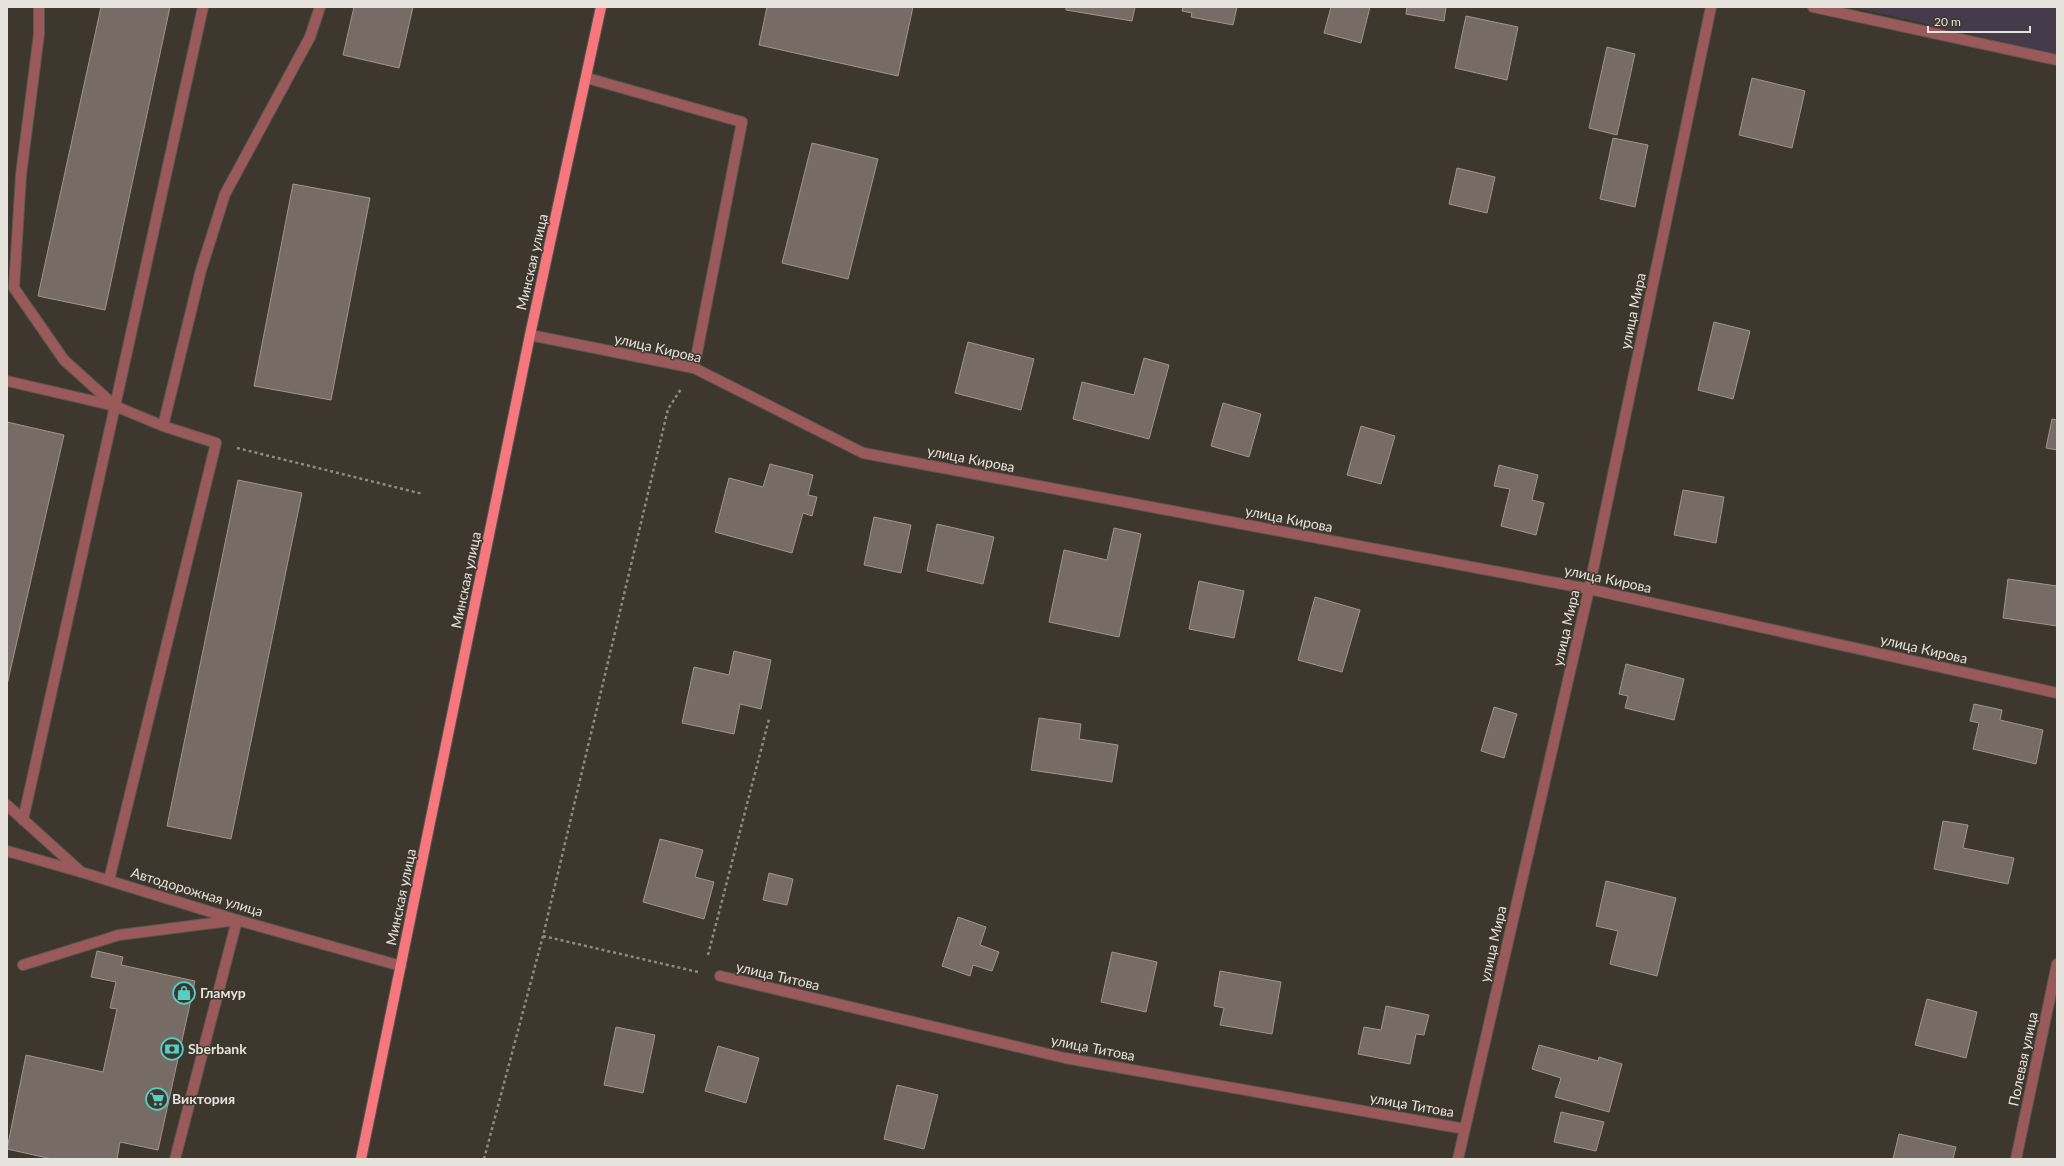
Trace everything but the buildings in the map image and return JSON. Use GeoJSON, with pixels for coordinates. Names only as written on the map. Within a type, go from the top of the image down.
{"type":"FeatureCollection","features":[{"type":"Feature","properties":{"kind":"main road","name":"Минская улица"},"geometry":{"type":"LineString","coordinates":[[361,1159],[530,335],[587,78],[601,7]]}},
{"type":"Feature","properties":{"kind":"street"},"geometry":{"type":"LineString","coordinates":[[14,288],[21,175],[40,34],[39,7]]}},
{"type":"Feature","properties":{"kind":"street"},"geometry":{"type":"LineString","coordinates":[[23,820],[203,7]]}},
{"type":"Feature","properties":{"kind":"street"},"geometry":{"type":"LineString","coordinates":[[162,426],[201,270],[225,194],[310,37],[320,7]]}},
{"type":"Feature","properties":{"kind":"street","name":"улица Мира"},"geometry":{"type":"LineString","coordinates":[[1458,1159],[1589,589],[1711,7]]}},
{"type":"Feature","properties":{"kind":"street"},"geometry":{"type":"LineString","coordinates":[[1813,7],[2057,60]]}},
{"type":"Feature","properties":{"kind":"street"},"geometry":{"type":"LineString","coordinates":[[587,78],[742,122],[694,368]]}},
{"type":"Feature","properties":{"kind":"street"},"geometry":{"type":"LineString","coordinates":[[7,280],[64,360],[115,406]]}},
{"type":"Feature","properties":{"kind":"street","name":"улица Кирова"},"geometry":{"type":"LineString","coordinates":[[530,335],[694,368],[863,453],[1589,589],[2057,693]]}},
{"type":"Feature","properties":{"kind":"street"},"geometry":{"type":"LineString","coordinates":[[7,381],[115,406],[162,426],[216,443],[109,880]]}},
{"type":"Feature","properties":{"kind":"street","name":"Автодорожная улица"},"geometry":{"type":"LineString","coordinates":[[7,805],[81,872],[237,920],[401,966]]}},
{"type":"Feature","properties":{"kind":"street"},"geometry":{"type":"LineString","coordinates":[[7,851],[81,872]]}},
{"type":"Feature","properties":{"kind":"street"},"geometry":{"type":"LineString","coordinates":[[23,965],[119,935],[237,920],[175,1159]]}},
{"type":"Feature","properties":{"kind":"street","name":"Полевая улица"},"geometry":{"type":"LineString","coordinates":[[2016,1159],[2057,964]]}},
{"type":"Feature","properties":{"kind":"street","name":"улица Титова"},"geometry":{"type":"LineString","coordinates":[[720,976],[1065,1058],[1465,1129]]}},
{"type":"Feature","properties":{"kind":"path"},"geometry":{"type":"LineString","coordinates":[[484,1159],[543,936],[668,409],[694,368]]}},
{"type":"Feature","properties":{"kind":"path"},"geometry":{"type":"LineString","coordinates":[[216,443],[423,494]]}},
{"type":"Feature","properties":{"kind":"path"},"geometry":{"type":"LineString","coordinates":[[704,973],[769,719]]}},
{"type":"Feature","properties":{"kind":"path"},"geometry":{"type":"LineString","coordinates":[[543,936],[720,976]]}},
{"type":"Feature","properties":{"kind":"shaded area"},"geometry":{"type":"Polygon","coordinates":[[[1853,7],[2057,7],[2057,54],[1853,7]]]}},
{"type":"Feature","properties":{"kind":"place","name":"Гламур"},"geometry":{"type":"Point","coordinates":[184,993]}},
{"type":"Feature","properties":{"kind":"place","name":"Sberbank"},"geometry":{"type":"Point","coordinates":[172,1049]}},
{"type":"Feature","properties":{"kind":"place","name":"Виктория"},"geometry":{"type":"Point","coordinates":[157,1099]}}]}
